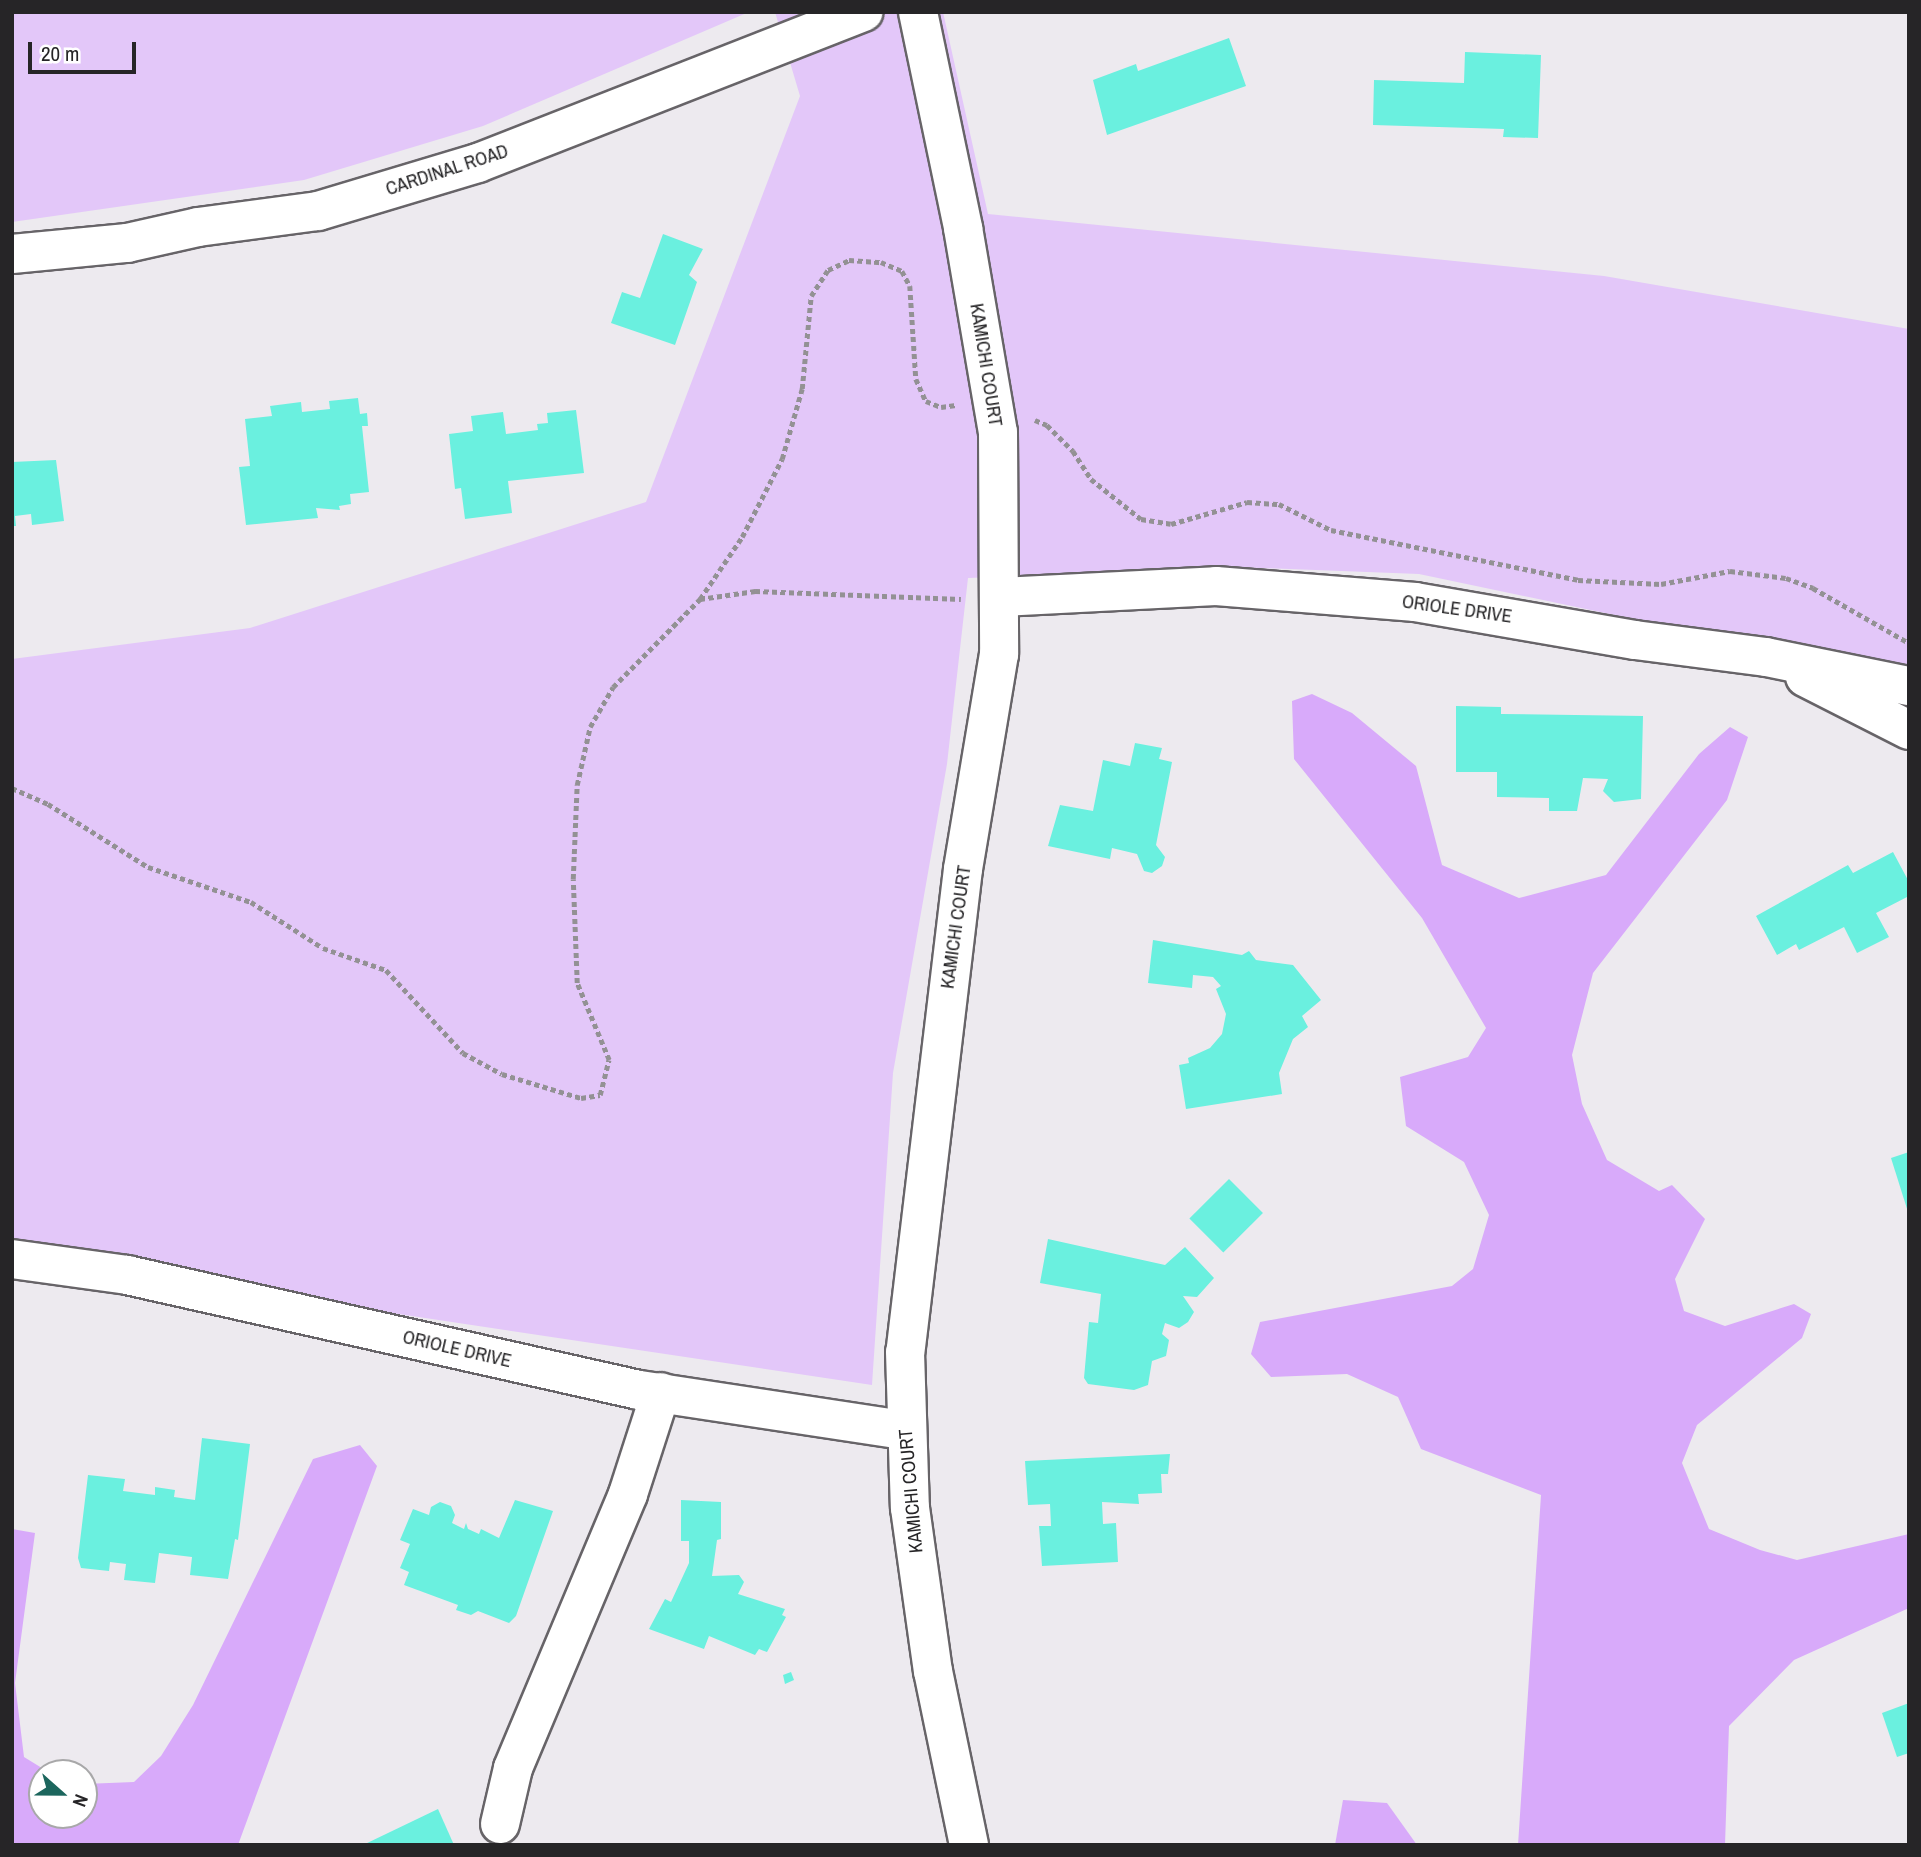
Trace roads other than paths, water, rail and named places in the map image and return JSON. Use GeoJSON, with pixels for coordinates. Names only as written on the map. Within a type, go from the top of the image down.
{"type":"FeatureCollection","features":[{"type":"Feature","properties":{"kind":"street","name":"CARDINAL ROAD"},"geometry":{"type":"LineString","coordinates":[[12,254],[127,243],[198,227],[331,207],[478,163],[863,12]]}},
{"type":"Feature","properties":{"kind":"street","name":"KAMICHI COURT"},"geometry":{"type":"LineString","coordinates":[[918,12],[994,406],[1001,597],[999,654],[963,869],[917,1220],[905,1352],[904,1430],[910,1508],[933,1671],[969,1845]]}},
{"type":"Feature","properties":{"kind":"street","name":"ORIOLE DRIVE"},"geometry":{"type":"LineString","coordinates":[[1001,597],[1216,586],[1415,602],[1635,640],[1766,657],[1909,686]]}},
{"type":"Feature","properties":{"kind":"street"},"geometry":{"type":"LineString","coordinates":[[1766,657],[1909,730]]}},
{"type":"Feature","properties":{"kind":"street","name":"ORIOLE DRIVE"},"geometry":{"type":"LineString","coordinates":[[12,1259],[127,1275],[661,1392],[904,1430]]}},
{"type":"Feature","properties":{"kind":"street"},"geometry":{"type":"LineString","coordinates":[[500,1824],[513,1768],[628,1494],[661,1392]]}}]}
